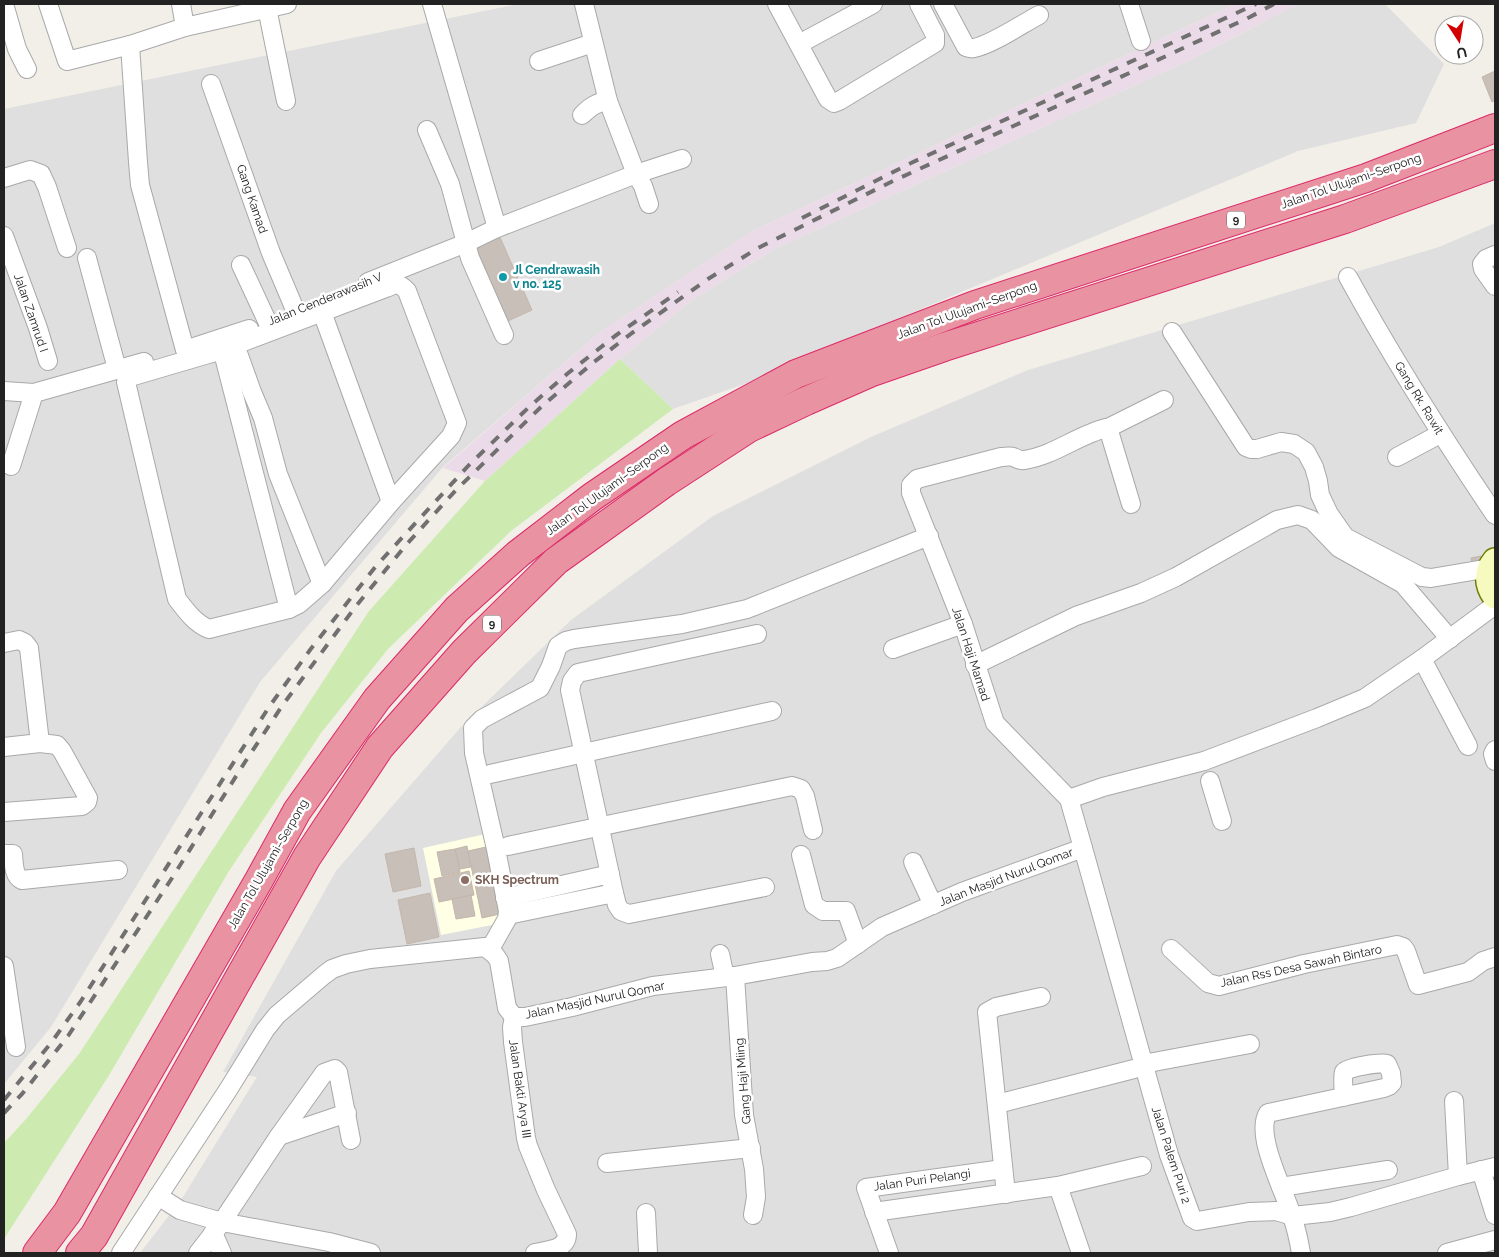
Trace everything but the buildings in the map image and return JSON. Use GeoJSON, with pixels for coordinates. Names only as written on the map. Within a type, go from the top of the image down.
{"type":"FeatureCollection","features":[{"type":"Feature","properties":{"kind":"highway","name":"Jalan Tol Ulujami–Serpong"},"geometry":{"type":"LineString","coordinates":[[37,1253],[67,1213],[297,811],[377,700],[458,609],[518,554],[592,497],[683,435],[796,374],[975,305],[1366,178],[1495,128]]}},
{"type":"Feature","properties":{"kind":"highway","name":"9"},"geometry":{"type":"LineString","coordinates":[[80,1253],[94,1236],[307,857],[380,747],[464,652],[556,561],[666,482],[749,428],[872,372],[953,344],[1346,219],[1495,164]]}},
{"type":"Feature","properties":{"kind":"street"},"geometry":{"type":"LineString","coordinates":[[4,4],[17,49],[27,69]]}},
{"type":"Feature","properties":{"kind":"street"},"geometry":{"type":"LineString","coordinates":[[48,4],[67,61],[258,8],[287,4]]}},
{"type":"Feature","properties":{"kind":"street"},"geometry":{"type":"LineString","coordinates":[[182,4],[185,27]]}},
{"type":"Feature","properties":{"kind":"street"},"geometry":{"type":"LineString","coordinates":[[432,4],[497,228]]}},
{"type":"Feature","properties":{"kind":"street"},"geometry":{"type":"LineString","coordinates":[[584,4],[608,101],[649,204]]}},
{"type":"Feature","properties":{"kind":"street"},"geometry":{"type":"LineString","coordinates":[[777,4],[828,99],[834,103],[935,43],[935,35],[919,4]]}},
{"type":"Feature","properties":{"kind":"street"},"geometry":{"type":"LineString","coordinates":[[799,44],[873,4]]}},
{"type":"Feature","properties":{"kind":"street"},"geometry":{"type":"LineString","coordinates":[[943,4],[966,47],[970,48],[975,48],[992,40],[1039,15]]}},
{"type":"Feature","properties":{"kind":"street"},"geometry":{"type":"LineString","coordinates":[[1129,4],[1141,41]]}},
{"type":"Feature","properties":{"kind":"street"},"geometry":{"type":"LineString","coordinates":[[258,8],[286,102]]}},
{"type":"Feature","properties":{"kind":"street"},"geometry":{"type":"LineString","coordinates":[[539,61],[593,43]]}},
{"type":"Feature","properties":{"kind":"street"},"geometry":{"type":"LineString","coordinates":[[130,45],[140,185],[185,350]]}},
{"type":"Feature","properties":{"kind":"street","name":"Gang Kamad"},"geometry":{"type":"LineString","coordinates":[[212,84],[270,254],[296,312]]}},
{"type":"Feature","properties":{"kind":"street"},"geometry":{"type":"LineString","coordinates":[[582,115],[601,101],[608,101]]}},
{"type":"Feature","properties":{"kind":"street"},"geometry":{"type":"LineString","coordinates":[[427,130],[450,184],[470,258],[504,335]]}},
{"type":"Feature","properties":{"kind":"street","name":"Jalan Cenderawasih V"},"geometry":{"type":"LineString","coordinates":[[4,391],[34,393],[185,350],[227,342],[268,322],[466,243],[497,228],[636,174],[682,159]]}},
{"type":"Feature","properties":{"kind":"street"},"geometry":{"type":"LineString","coordinates":[[4,178],[30,170],[41,174],[67,248]]}},
{"type":"Feature","properties":{"kind":"street","name":"Jalan Zamrud I"},"geometry":{"type":"LineString","coordinates":[[4,236],[38,328],[48,362]]}},
{"type":"Feature","properties":{"kind":"street"},"geometry":{"type":"LineString","coordinates":[[1495,255],[1486,259],[1482,264],[1483,269],[1495,286]]}},
{"type":"Feature","properties":{"kind":"street"},"geometry":{"type":"LineString","coordinates":[[87,258],[117,369]]}},
{"type":"Feature","properties":{"kind":"street"},"geometry":{"type":"LineString","coordinates":[[241,265],[268,322]]}},
{"type":"Feature","properties":{"kind":"street","name":"Gang Rk. Rawit"},"geometry":{"type":"LineString","coordinates":[[1348,277],[1440,434],[1495,515]]}},
{"type":"Feature","properties":{"kind":"street"},"geometry":{"type":"LineString","coordinates":[[395,285],[402,286],[407,291],[457,423],[451,436],[391,502],[322,584],[299,604],[289,609],[209,629],[199,625],[177,600],[126,382],[130,377],[227,342],[322,312],[395,285]]}},
{"type":"Feature","properties":{"kind":"street"},"geometry":{"type":"LineString","coordinates":[[322,312],[391,502]]}},
{"type":"Feature","properties":{"kind":"street"},"geometry":{"type":"LineString","coordinates":[[1172,332],[1246,446],[1250,449],[1257,449],[1281,442],[1294,444],[1306,452],[1314,467],[1320,495],[1345,537],[1422,577],[1431,578],[1493,564],[1489,582],[1495,596]]}},
{"type":"Feature","properties":{"kind":"street"},"geometry":{"type":"LineString","coordinates":[[227,342],[252,392],[262,418],[278,474],[322,584]]}},
{"type":"Feature","properties":{"kind":"street"},"geometry":{"type":"LineString","coordinates":[[227,342],[235,397],[289,609]]}},
{"type":"Feature","properties":{"kind":"street"},"geometry":{"type":"LineString","coordinates":[[235,397],[252,392]]}},
{"type":"Feature","properties":{"kind":"street"},"geometry":{"type":"LineString","coordinates":[[12,466],[34,393]]}},
{"type":"Feature","properties":{"kind":"street"},"geometry":{"type":"LineString","coordinates":[[1131,504],[1108,428],[1164,400]]}},
{"type":"Feature","properties":{"kind":"street","name":"Jalan Haji Mamad"},"geometry":{"type":"LineString","coordinates":[[1068,799],[995,723],[963,624],[911,493],[911,485],[917,479],[1001,457],[1013,457],[1024,460],[1036,457],[1103,428],[1108,428]]}},
{"type":"Feature","properties":{"kind":"street"},"geometry":{"type":"LineString","coordinates":[[1397,456],[1440,434]]}},
{"type":"Feature","properties":{"kind":"street"},"geometry":{"type":"LineString","coordinates":[[255,481],[278,474]]}},
{"type":"Feature","properties":{"kind":"street"},"geometry":{"type":"LineString","coordinates":[[975,665],[1076,616],[1141,593],[1176,577],[1277,520],[1298,515],[1312,520],[1339,548],[1404,584],[1450,639]]}},
{"type":"Feature","properties":{"kind":"street"},"geometry":{"type":"LineString","coordinates":[[490,949],[508,915],[496,849],[474,752],[473,728],[482,719],[540,688],[558,646],[574,639],[682,624],[747,609],[929,536]]}},
{"type":"Feature","properties":{"kind":"street"},"geometry":{"type":"LineString","coordinates":[[1068,799],[1103,787],[1206,769],[1365,698],[1495,605]]}},
{"type":"Feature","properties":{"kind":"street"},"geometry":{"type":"LineString","coordinates":[[893,649],[963,624]]}},
{"type":"Feature","properties":{"kind":"street"},"geometry":{"type":"LineString","coordinates":[[756,634],[578,673],[572,681],[570,690],[614,893],[620,911],[630,914],[765,887]]}},
{"type":"Feature","properties":{"kind":"street"},"geometry":{"type":"LineString","coordinates":[[4,643],[19,640],[29,648],[40,743]]}},
{"type":"Feature","properties":{"kind":"street"},"geometry":{"type":"LineString","coordinates":[[1422,659],[1468,746]]}},
{"type":"Feature","properties":{"kind":"street"},"geometry":{"type":"LineString","coordinates":[[490,774],[772,711]]}},
{"type":"Feature","properties":{"kind":"street"},"geometry":{"type":"LineString","coordinates":[[4,747],[40,743],[57,745],[62,750],[88,798],[87,802],[82,806],[4,812]]}},
{"type":"Feature","properties":{"kind":"street"},"geometry":{"type":"LineString","coordinates":[[1495,750],[1495,761]]}},
{"type":"Feature","properties":{"kind":"street"},"geometry":{"type":"LineString","coordinates":[[1206,769],[1222,821]]}},
{"type":"Feature","properties":{"kind":"street"},"geometry":{"type":"LineString","coordinates":[[508,846],[792,786],[801,789],[806,796],[813,830]]}},
{"type":"Feature","properties":{"kind":"street","name":"Jalan Masjid Nurul Qomar"},"geometry":{"type":"LineString","coordinates":[[514,1017],[525,1017],[572,1007],[653,986],[730,976],[837,958],[882,928],[962,892],[1083,848],[1068,799]]}},
{"type":"Feature","properties":{"kind":"street","name":"Jalan Palem Puri 2"},"geometry":{"type":"LineString","coordinates":[[1083,848],[1139,1067],[1192,1218],[1197,1221],[1249,1212],[1276,1211],[1293,1216],[1330,1212],[1488,1169]]}},
{"type":"Feature","properties":{"kind":"street"},"geometry":{"type":"LineString","coordinates":[[4,854],[13,854],[16,874],[22,880],[118,870]]}},
{"type":"Feature","properties":{"kind":"street"},"geometry":{"type":"LineString","coordinates":[[801,855],[814,905],[823,911],[846,911],[858,944]]}},
{"type":"Feature","properties":{"kind":"street"},"geometry":{"type":"LineString","coordinates":[[914,862],[933,905]]}},
{"type":"Feature","properties":{"kind":"street"},"geometry":{"type":"LineString","coordinates":[[505,898],[610,874]]}},
{"type":"Feature","properties":{"kind":"street"},"geometry":{"type":"LineString","coordinates":[[508,915],[614,893]]}},
{"type":"Feature","properties":{"kind":"street","name":"Jalan Rss Desa Sawah Bintaro"},"geometry":{"type":"LineString","coordinates":[[1171,949],[1208,983],[1219,986],[1304,964],[1397,945],[1403,947],[1406,951],[1418,985],[1468,972],[1483,961],[1495,957]]}},
{"type":"Feature","properties":{"kind":"street"},"geometry":{"type":"LineString","coordinates":[[121,1253],[265,1030],[277,1015],[332,969],[346,964],[379,958],[485,947],[490,949],[499,961],[507,1008],[514,1017]]}},
{"type":"Feature","properties":{"kind":"street","name":"Gang Haji Miing"},"geometry":{"type":"LineString","coordinates":[[720,954],[730,976],[744,1115],[754,1169],[756,1196],[753,1215]]}},
{"type":"Feature","properties":{"kind":"street"},"geometry":{"type":"LineString","coordinates":[[4,966],[16,1047]]}},
{"type":"Feature","properties":{"kind":"street"},"geometry":{"type":"LineString","coordinates":[[1006,1194],[987,1012],[996,1007],[1041,997]]}},
{"type":"Feature","properties":{"kind":"street","name":"Jalan Bakti Arya III"},"geometry":{"type":"LineString","coordinates":[[514,1017],[512,1027],[513,1042],[526,1138],[546,1190],[567,1234],[566,1243],[535,1253]]}},
{"type":"Feature","properties":{"kind":"street"},"geometry":{"type":"LineString","coordinates":[[996,1104],[1139,1067],[1250,1044]]}},
{"type":"Feature","properties":{"kind":"street"},"geometry":{"type":"LineString","coordinates":[[198,1253],[218,1227],[279,1136],[327,1071],[335,1069],[338,1072],[351,1140]]}},
{"type":"Feature","properties":{"kind":"street"},"geometry":{"type":"LineString","coordinates":[[1302,1253],[1293,1216],[1268,1155],[1264,1125],[1265,1117],[1268,1113],[1344,1097]]}},
{"type":"Feature","properties":{"kind":"street"},"geometry":{"type":"LineString","coordinates":[[1454,1101],[1458,1176]]}},
{"type":"Feature","properties":{"kind":"street"},"geometry":{"type":"LineString","coordinates":[[279,1136],[347,1113]]}},
{"type":"Feature","properties":{"kind":"street"},"geometry":{"type":"LineString","coordinates":[[607,1163],[751,1148]]}},
{"type":"Feature","properties":{"kind":"street","name":"Jalan Puri Pelangi"},"geometry":{"type":"LineString","coordinates":[[874,1212],[1058,1186],[1142,1166]]}},
{"type":"Feature","properties":{"kind":"street","name":"Jalan Puri Pelangi"},"geometry":{"type":"LineString","coordinates":[[889,1253],[866,1188],[1003,1169]]}},
{"type":"Feature","properties":{"kind":"street"},"geometry":{"type":"LineString","coordinates":[[1488,1169],[1495,1215]]}},
{"type":"Feature","properties":{"kind":"street"},"geometry":{"type":"LineString","coordinates":[[1281,1187],[1388,1170]]}},
{"type":"Feature","properties":{"kind":"street"},"geometry":{"type":"LineString","coordinates":[[1058,1186],[1081,1253]]}},
{"type":"Feature","properties":{"kind":"street"},"geometry":{"type":"LineString","coordinates":[[158,1196],[180,1210],[218,1227],[329,1242],[372,1253]]}},
{"type":"Feature","properties":{"kind":"street"},"geometry":{"type":"LineString","coordinates":[[646,1212],[648,1253]]}},
{"type":"Feature","properties":{"kind":"street"},"geometry":{"type":"LineString","coordinates":[[218,1227],[222,1253]]}},
{"type":"Feature","properties":{"kind":"street"},"geometry":{"type":"LineString","coordinates":[[1447,1253],[1495,1240]]}},
{"type":"Feature","properties":{"kind":"shaded area"},"geometry":{"type":"Polygon","coordinates":[[[519,4],[1235,4],[753,231],[599,333],[443,467],[260,682],[51,1027],[4,1084],[4,109],[519,4]]]}},
{"type":"Feature","properties":{"kind":"shaded area"},"geometry":{"type":"Polygon","coordinates":[[[1235,4],[1298,4],[1186,62],[774,249],[692,300],[620,359],[485,481],[443,468],[599,333],[753,231],[1235,4]]]}},
{"type":"Feature","properties":{"kind":"shaded area"},"geometry":{"type":"Polygon","coordinates":[[[1298,4],[1385,4],[1434,54],[1434,65],[1444,65],[1416,123],[1298,151],[753,381],[673,409],[620,359],[692,300],[774,249],[1186,62],[1298,4]]]}},
{"type":"Feature","properties":{"kind":"shaded area"},"geometry":{"type":"Polygon","coordinates":[[[1495,223],[1495,1253],[140,1253],[181,1200],[257,1077],[223,1072],[336,871],[460,728],[571,620],[713,516],[871,437],[1028,370],[1439,247],[1495,223]]]}},
{"type":"Feature","properties":{"kind":"shaded area","name":"SKH Spectrum"},"geometry":{"type":"Polygon","coordinates":[[[490,833],[502,923],[441,935],[423,848],[490,833]]]}},
{"type":"Feature","properties":{"kind":"green space"},"geometry":{"type":"Polygon","coordinates":[[[620,359],[673,409],[511,531],[388,649],[321,733],[229,871],[108,1077],[4,1239],[4,1143],[79,1054],[369,611],[485,481],[620,359]]]}},
{"type":"Feature","properties":{"kind":"railway"},"geometry":{"type":"LineString","coordinates":[[802,218],[911,163],[1256,4]]}},
{"type":"Feature","properties":{"kind":"railway"},"geometry":{"type":"LineString","coordinates":[[4,1113],[22,1094],[68,1036],[282,706],[356,606],[406,545],[456,490],[542,406],[632,333],[708,279],[758,248],[893,181],[1149,64],[1274,4]]}},
{"type":"Feature","properties":{"kind":"railway"},"geometry":{"type":"LineString","coordinates":[[4,1100],[51,1043],[81,1001],[269,707],[310,650],[376,566],[469,465],[529,407],[615,336],[678,292]]}},
{"type":"Feature","properties":{"kind":"place","name":"Jl Cendrawasih v no. 125"},"geometry":{"type":"Point","coordinates":[503,277]}},
{"type":"Feature","properties":{"kind":"place","name":"SKH Spectrum"},"geometry":{"type":"Point","coordinates":[465,880]}}]}
